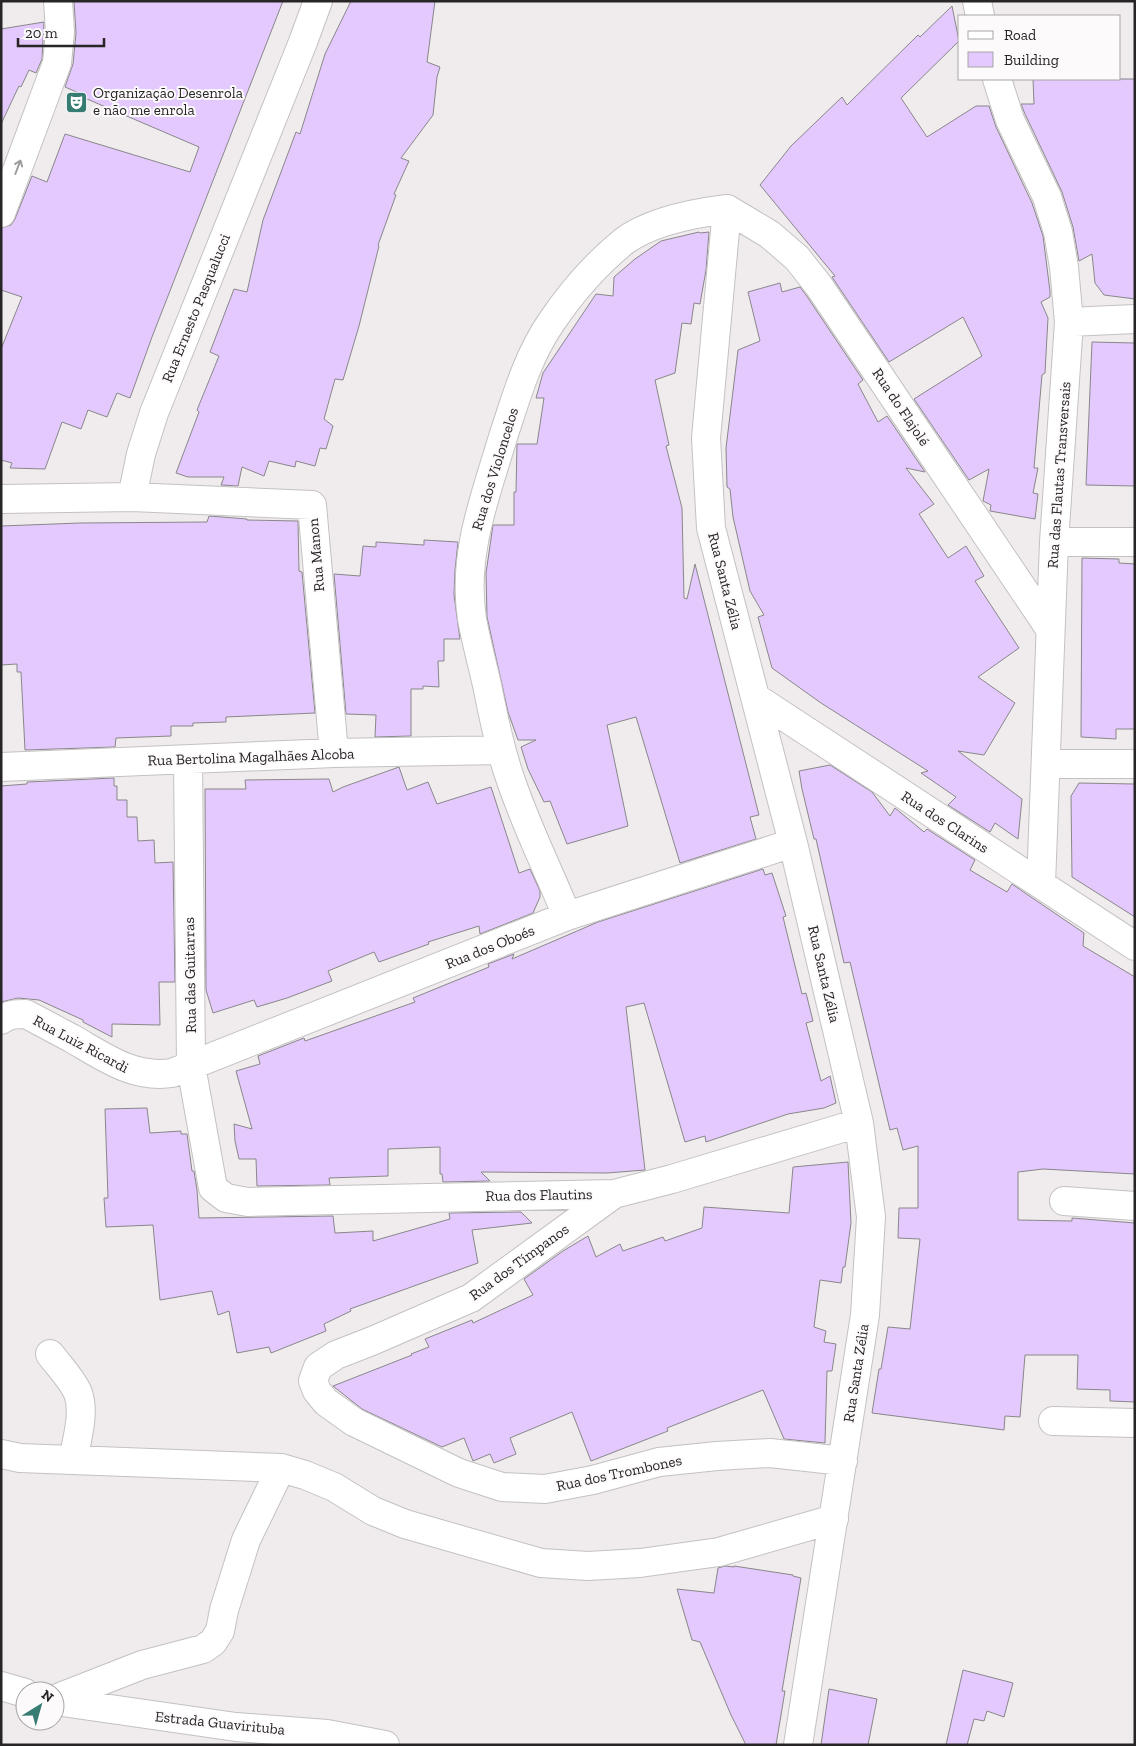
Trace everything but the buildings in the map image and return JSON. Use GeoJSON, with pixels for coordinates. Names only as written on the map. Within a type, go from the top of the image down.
{"type":"FeatureCollection","features":[{"type":"Feature","properties":{"kind":"street"},"geometry":{"type":"LineString","coordinates":[[1,213],[57,63],[60,32],[58,1]]}},
{"type":"Feature","properties":{"kind":"street","name":"Rua Ernesto Pasqualucci"},"geometry":{"type":"LineString","coordinates":[[132,497],[140,454],[154,413],[316,11],[318,1]]}},
{"type":"Feature","properties":{"kind":"street"},"geometry":{"type":"LineString","coordinates":[[977,1],[980,15]]}},
{"type":"Feature","properties":{"kind":"street","name":"Rua das Flautas Transversais"},"geometry":{"type":"LineString","coordinates":[[997,80],[1010,120],[1048,197],[1058,232],[1064,267],[1069,322],[1054,542],[1041,884]]}},
{"type":"Feature","properties":{"kind":"street","name":"Rua do Flajolé"},"geometry":{"type":"LineString","coordinates":[[727,209],[769,234],[797,258],[820,286],[1050,628]]}},
{"type":"Feature","properties":{"kind":"street","name":"Rua Santa Zélia"},"geometry":{"type":"LineString","coordinates":[[727,209],[706,438],[711,528],[793,843],[859,1123],[870,1216],[865,1315],[798,1745]]}},
{"type":"Feature","properties":{"kind":"street","name":"Rua dos Violoncelos"},"geometry":{"type":"LineString","coordinates":[[566,916],[532,836],[509,777],[501,750],[472,618],[470,566],[476,525],[528,364],[549,325],[579,286],[602,261],[625,241],[647,230],[692,214],[727,209]]}},
{"type":"Feature","properties":{"kind":"street"},"geometry":{"type":"LineString","coordinates":[[1069,322],[1135,319]]}},
{"type":"Feature","properties":{"kind":"street"},"geometry":{"type":"LineString","coordinates":[[1,499],[132,497]]}},
{"type":"Feature","properties":{"kind":"street","name":"Rua Manon"},"geometry":{"type":"LineString","coordinates":[[132,497],[312,505],[334,754]]}},
{"type":"Feature","properties":{"kind":"street"},"geometry":{"type":"LineString","coordinates":[[1054,542],[1135,542]]}},
{"type":"Feature","properties":{"kind":"street","name":"Rua dos Clarins"},"geometry":{"type":"LineString","coordinates":[[756,698],[1135,946]]}},
{"type":"Feature","properties":{"kind":"street","name":"Rua Bertolina Magalhães Alcoba"},"geometry":{"type":"LineString","coordinates":[[1,767],[334,754],[501,750]]}},
{"type":"Feature","properties":{"kind":"street","name":"Rua das Guitarras"},"geometry":{"type":"LineString","coordinates":[[188,760],[192,1066],[213,1188]]}},
{"type":"Feature","properties":{"kind":"street"},"geometry":{"type":"LineString","coordinates":[[1047,764],[1135,764]]}},
{"type":"Feature","properties":{"kind":"street","name":"Rua dos Oboés"},"geometry":{"type":"LineString","coordinates":[[192,1066],[566,916],[793,843]]}},
{"type":"Feature","properties":{"kind":"street","name":"Rua Luiz Ricardi"},"geometry":{"type":"LineString","coordinates":[[1,1020],[6,1016],[14,1014],[26,1014],[114,1063],[135,1072],[158,1075],[172,1073],[192,1066]]}},
{"type":"Feature","properties":{"kind":"street","name":"Rua dos Flautins"},"geometry":{"type":"LineString","coordinates":[[213,1188],[226,1198],[248,1202],[614,1194],[672,1179],[859,1123]]}},
{"type":"Feature","properties":{"kind":"street","name":"Rua dos Tímpanos"},"geometry":{"type":"LineString","coordinates":[[336,1355],[471,1298],[614,1194]]}},
{"type":"Feature","properties":{"kind":"street"},"geometry":{"type":"LineString","coordinates":[[1064,1201],[1135,1206]]}},
{"type":"Feature","properties":{"kind":"street"},"geometry":{"type":"LineString","coordinates":[[50,1354],[78,1394],[80,1417],[73,1460]]}},
{"type":"Feature","properties":{"kind":"street","name":"Rua dos Trombones"},"geometry":{"type":"LineString","coordinates":[[336,1355],[318,1368],[313,1381],[326,1402],[354,1422],[398,1444],[459,1473],[502,1487],[545,1489],[593,1480],[659,1462],[717,1456],[770,1453],[843,1461]]}},
{"type":"Feature","properties":{"kind":"street"},"geometry":{"type":"LineString","coordinates":[[1053,1421],[1135,1423]]}},
{"type":"Feature","properties":{"kind":"street"},"geometry":{"type":"LineString","coordinates":[[1,1454],[20,1458],[281,1468],[306,1475],[334,1487],[372,1511],[405,1524],[541,1563],[588,1566],[640,1563],[719,1552],[834,1519]]}},
{"type":"Feature","properties":{"kind":"street"},"geometry":{"type":"LineString","coordinates":[[65,1696],[142,1665],[203,1650],[213,1642],[220,1631],[224,1610],[246,1540],[281,1468]]}},
{"type":"Feature","properties":{"kind":"street"},"geometry":{"type":"LineString","coordinates":[[1,1686],[15,1690]]}},
{"type":"Feature","properties":{"kind":"street","name":"Estrada Guavirituba"},"geometry":{"type":"LineString","coordinates":[[65,1701],[236,1727],[327,1734],[385,1745]]}},
{"type":"Feature","properties":{"kind":"place","name":"Organização Desenrola e não me enrola"},"geometry":{"type":"Point","coordinates":[77,102]}}]}
